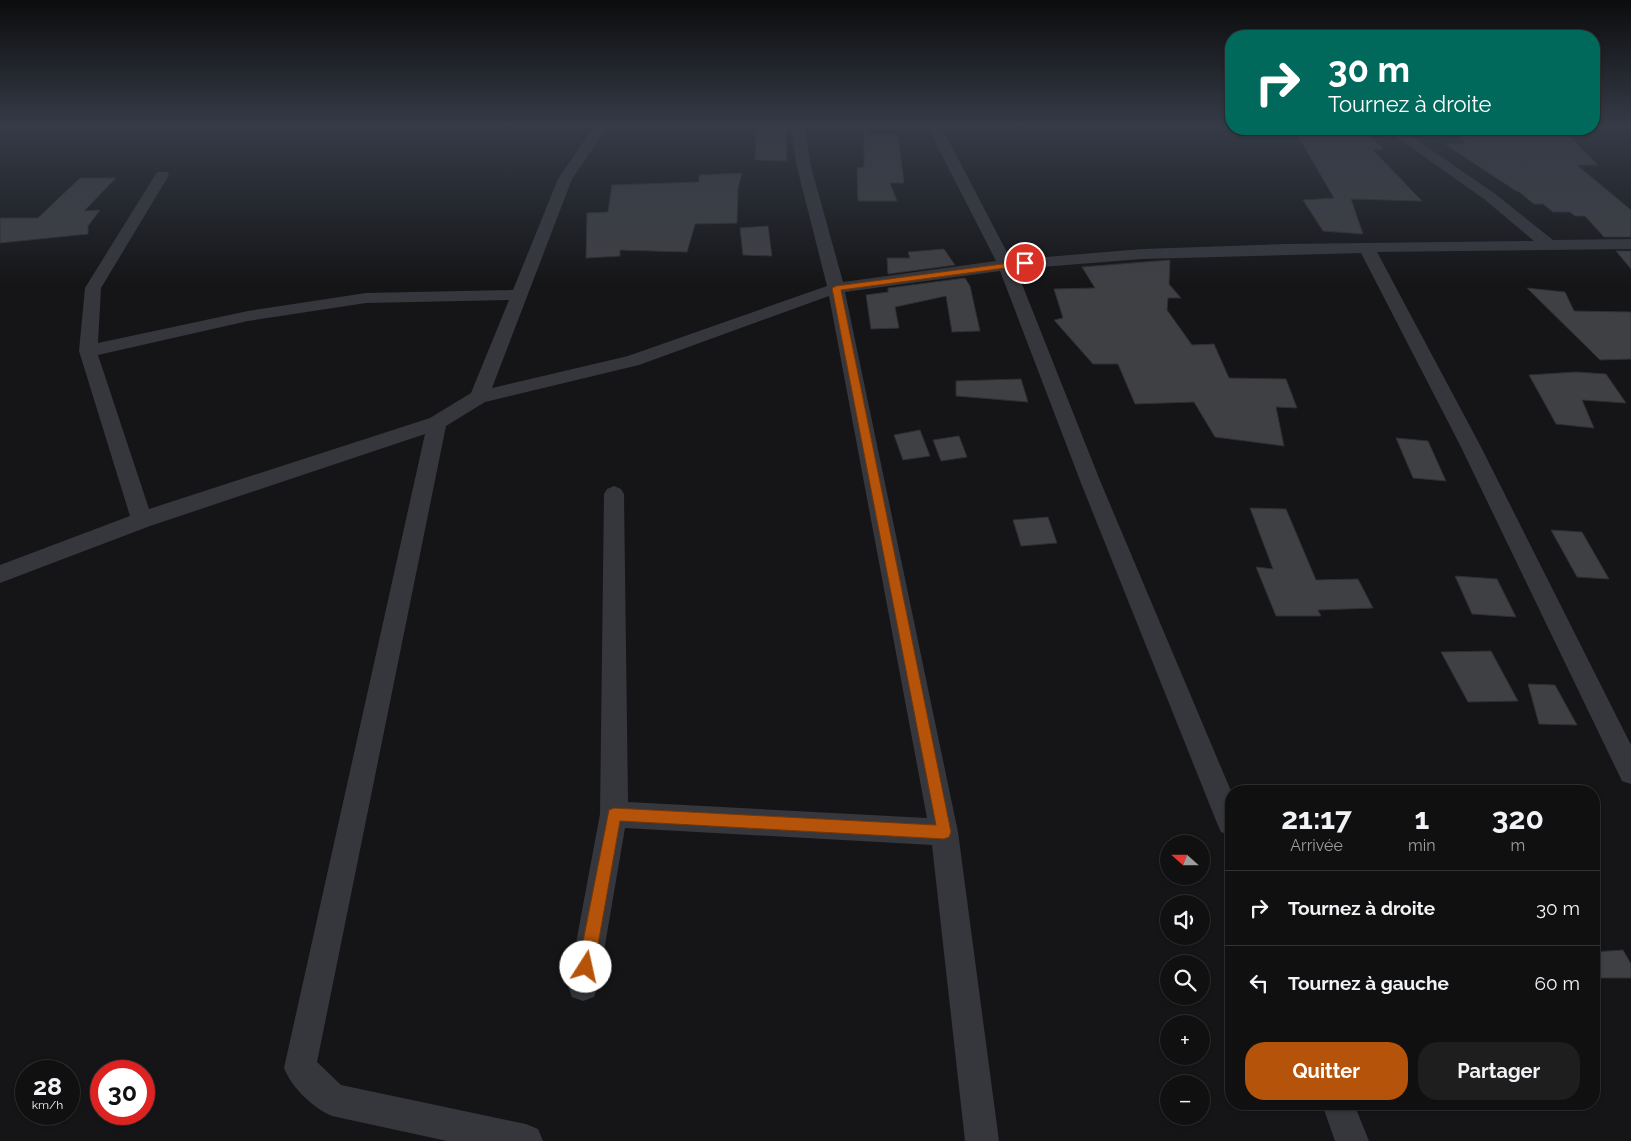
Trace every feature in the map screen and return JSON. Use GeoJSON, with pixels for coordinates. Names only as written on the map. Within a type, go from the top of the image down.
{"type":"FeatureCollection","features":[{"type":"Feature","properties":{"kind":"street"},"geometry":{"type":"LineString","coordinates":[[142,520],[88,351],[93,288],[159,179]]}},
{"type":"Feature","properties":{"kind":"street"},"geometry":{"type":"LineString","coordinates":[[479,397],[565,179]]}},
{"type":"Feature","properties":{"kind":"street"},"geometry":{"type":"LineString","coordinates":[[807,179],[836,288],[944,832],[982,1141]]}},
{"type":"Feature","properties":{"kind":"street"},"geometry":{"type":"LineString","coordinates":[[962,179],[1006,265],[1091,483],[1225,808]]}},
{"type":"Feature","properties":{"kind":"street"},"geometry":{"type":"LineString","coordinates":[[1465,179],[1489,196],[1548,244]]}},
{"type":"Feature","properties":{"kind":"street"},"geometry":{"type":"LineString","coordinates":[[0,574],[142,520],[437,423],[479,397],[633,362],[836,288],[1006,265],[1142,254],[1548,244],[1631,244]]}},
{"type":"Feature","properties":{"kind":"street"},"geometry":{"type":"LineString","coordinates":[[1367,248],[1470,445],[1631,772]]}},
{"type":"Feature","properties":{"kind":"street"},"geometry":{"type":"LineString","coordinates":[[88,351],[248,316],[366,298],[519,295]]}},
{"type":"Feature","properties":{"kind":"street"},"geometry":{"type":"LineString","coordinates":[[437,423],[300,1068],[332,1100],[526,1141]]}},
{"type":"Feature","properties":{"kind":"street"},"geometry":{"type":"LineString","coordinates":[[583,986],[614,814],[614,494]]}},
{"type":"Feature","properties":{"kind":"street"},"geometry":{"type":"LineString","coordinates":[[614,814],[944,832]]}},
{"type":"Feature","properties":{"kind":"street"},"geometry":{"type":"LineString","coordinates":[[1340,1110],[1352,1141]]}},
{"type":"Feature","properties":{"kind":"building"},"geometry":{"type":"Polygon","coordinates":[[[79,179],[115,179],[84,211],[100,210],[88,226],[88,234],[0,243],[0,218],[38,218],[79,179]]]}},
{"type":"Feature","properties":{"kind":"building"},"geometry":{"type":"Polygon","coordinates":[[[699,179],[740,179],[738,188],[737,223],[695,224],[687,252],[620,250],[620,256],[586,258],[587,213],[608,212],[612,185],[699,182],[699,179]]]}},
{"type":"Feature","properties":{"kind":"building"},"geometry":{"type":"Polygon","coordinates":[[[857,179],[904,179],[904,183],[890,183],[897,201],[858,201],[857,179]]]}},
{"type":"Feature","properties":{"kind":"building"},"geometry":{"type":"Polygon","coordinates":[[[1323,179],[1401,179],[1422,201],[1351,199],[1363,234],[1323,231],[1303,200],[1334,198],[1323,179]]]}},
{"type":"Feature","properties":{"kind":"building"},"geometry":{"type":"Polygon","coordinates":[[[1498,179],[1594,179],[1631,210],[1631,237],[1604,237],[1585,216],[1575,216],[1570,212],[1553,212],[1543,204],[1534,204],[1498,179]]]}},
{"type":"Feature","properties":{"kind":"building"},"geometry":{"type":"Polygon","coordinates":[[[768,226],[772,256],[743,255],[740,228],[768,226]]]}},
{"type":"Feature","properties":{"kind":"building"},"geometry":{"type":"Polygon","coordinates":[[[944,249],[955,265],[888,274],[887,258],[910,258],[908,252],[944,249]]]}},
{"type":"Feature","properties":{"kind":"building"},"geometry":{"type":"Polygon","coordinates":[[[1616,251],[1631,251],[1631,269],[1616,251]]]}},
{"type":"Feature","properties":{"kind":"building"},"geometry":{"type":"Polygon","coordinates":[[[1170,260],[1169,284],[1181,298],[1168,298],[1167,310],[1192,345],[1214,344],[1229,378],[1286,379],[1297,408],[1276,407],[1284,446],[1215,437],[1194,402],[1135,404],[1118,364],[1093,364],[1054,320],[1063,318],[1054,289],[1095,288],[1082,267],[1170,260]]]}},
{"type":"Feature","properties":{"kind":"building"},"geometry":{"type":"Polygon","coordinates":[[[965,278],[970,286],[980,331],[952,332],[946,296],[895,307],[899,328],[871,329],[866,295],[888,292],[888,288],[965,278]]]}},
{"type":"Feature","properties":{"kind":"building"},"geometry":{"type":"Polygon","coordinates":[[[1527,288],[1565,292],[1574,311],[1631,312],[1631,359],[1600,360],[1527,288]]]}},
{"type":"Feature","properties":{"kind":"building"},"geometry":{"type":"Polygon","coordinates":[[[1576,372],[1606,374],[1626,403],[1582,400],[1594,428],[1556,424],[1529,375],[1576,372]]]}},
{"type":"Feature","properties":{"kind":"building"},"geometry":{"type":"Polygon","coordinates":[[[1021,379],[1028,402],[956,396],[956,381],[1021,379]]]}},
{"type":"Feature","properties":{"kind":"building"},"geometry":{"type":"Polygon","coordinates":[[[920,430],[930,456],[903,460],[894,435],[920,430]]]}},
{"type":"Feature","properties":{"kind":"building"},"geometry":{"type":"Polygon","coordinates":[[[959,436],[967,457],[941,461],[933,440],[959,436]]]}},
{"type":"Feature","properties":{"kind":"building"},"geometry":{"type":"Polygon","coordinates":[[[1396,438],[1428,441],[1446,481],[1413,478],[1396,438]]]}},
{"type":"Feature","properties":{"kind":"building"},"geometry":{"type":"Polygon","coordinates":[[[1250,508],[1286,509],[1316,580],[1358,579],[1373,608],[1318,610],[1321,616],[1276,616],[1256,567],[1273,569],[1250,508]]]}},
{"type":"Feature","properties":{"kind":"building"},"geometry":{"type":"Polygon","coordinates":[[[1048,517],[1057,543],[1021,546],[1013,520],[1048,517]]]}},
{"type":"Feature","properties":{"kind":"building"},"geometry":{"type":"Polygon","coordinates":[[[1551,530],[1582,532],[1609,579],[1577,577],[1551,530]]]}},
{"type":"Feature","properties":{"kind":"building"},"geometry":{"type":"Polygon","coordinates":[[[1455,576],[1497,579],[1516,617],[1472,614],[1455,576]]]}},
{"type":"Feature","properties":{"kind":"building"},"geometry":{"type":"Polygon","coordinates":[[[1491,651],[1518,701],[1468,702],[1441,652],[1491,651]]]}},
{"type":"Feature","properties":{"kind":"building"},"geometry":{"type":"Polygon","coordinates":[[[1528,684],[1555,685],[1577,725],[1539,724],[1528,684]]]}},
{"type":"Feature","properties":{"kind":"building"},"geometry":{"type":"Polygon","coordinates":[[[1623,950],[1631,964],[1631,978],[1600,978],[1600,952],[1623,950]]]}},
{"type":"Feature","properties":{"kind":"route"},"geometry":{"type":"LineString","coordinates":[[586,967],[614,814],[944,832],[836,288],[1025,263]]}}]}
